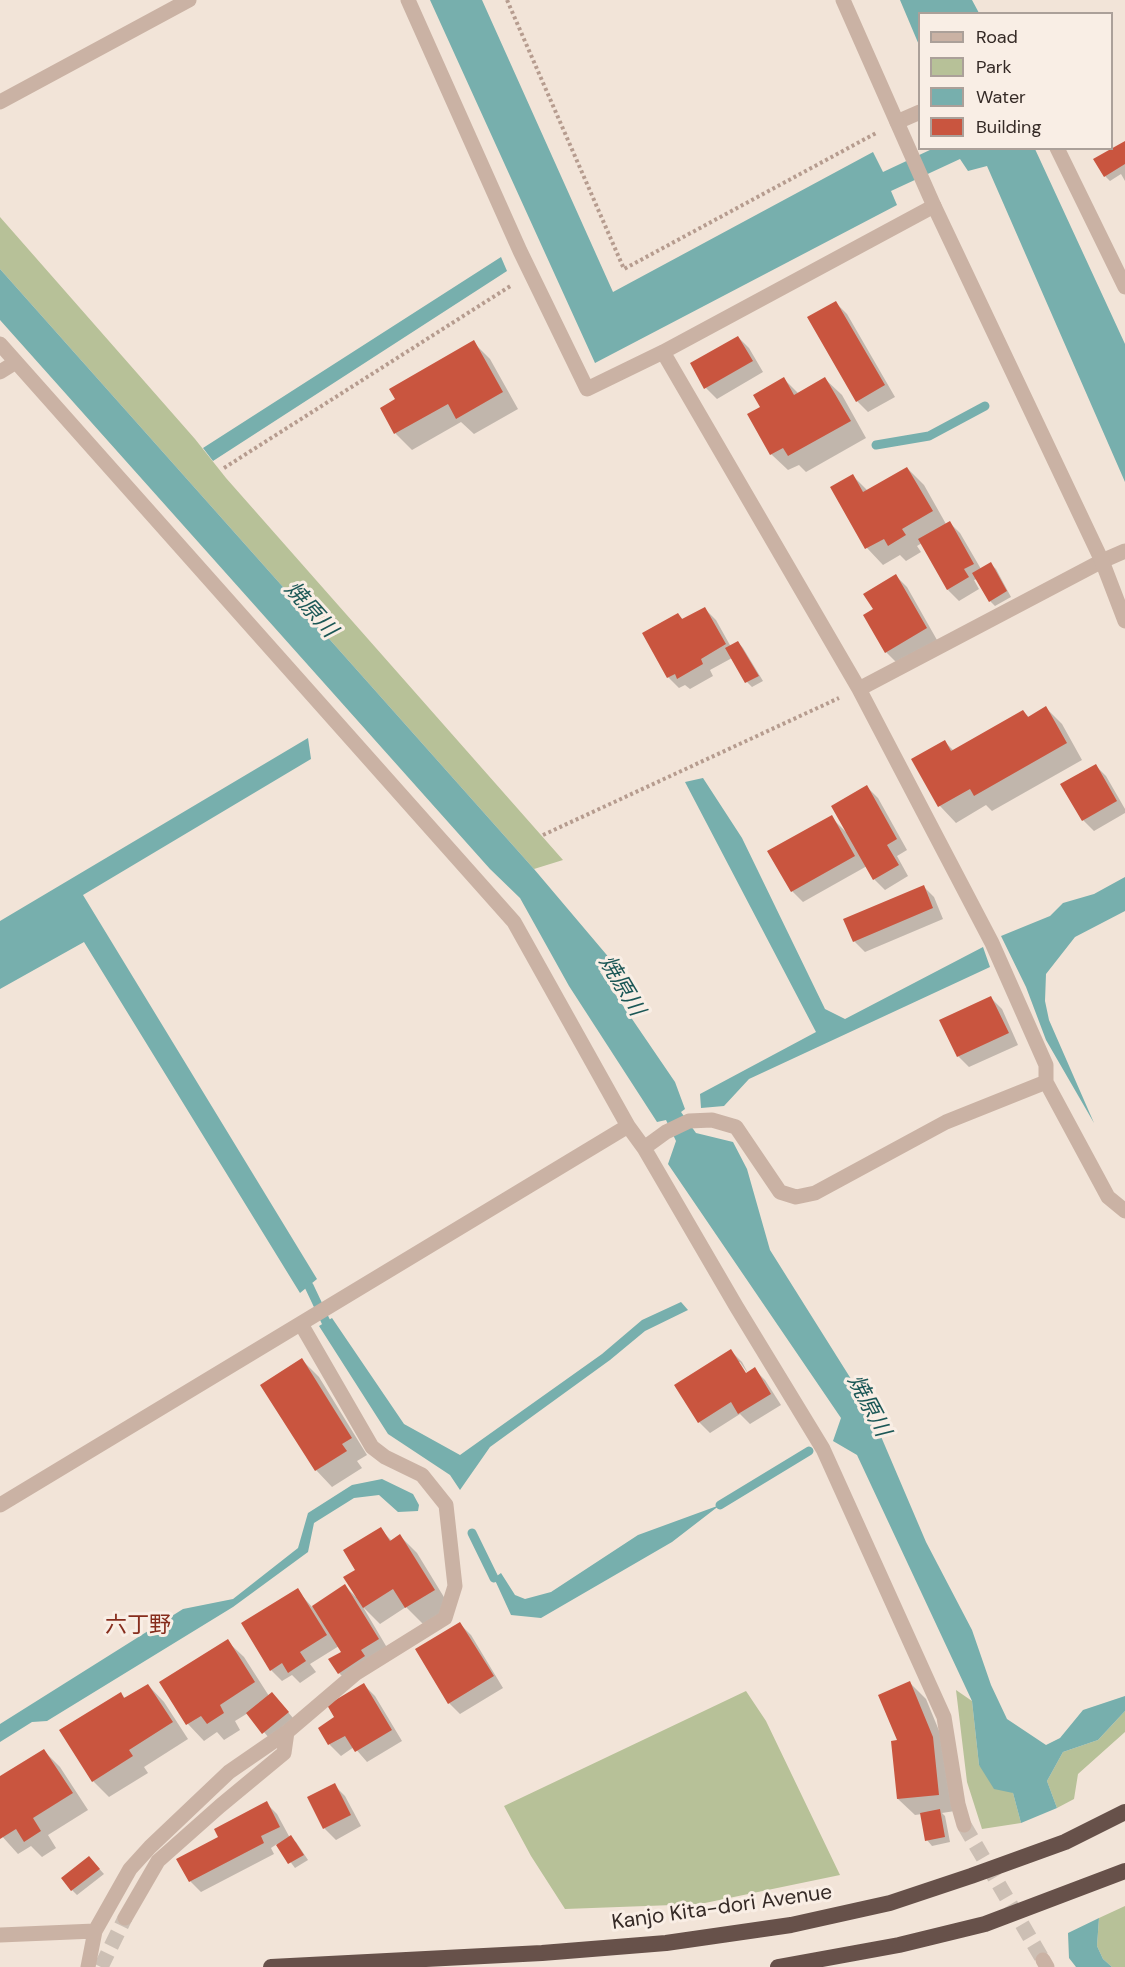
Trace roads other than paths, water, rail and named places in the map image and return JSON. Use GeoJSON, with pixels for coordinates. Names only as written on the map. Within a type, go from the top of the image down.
{"type":"FeatureCollection","features":[{"type":"Feature","properties":{"kind":"highway","name":"Kanjo Kita-dori Avenue"},"geometry":{"type":"LineString","coordinates":[[271,1967],[666,1944],[791,1925],[890,1903],[971,1876],[1065,1842],[1125,1812]]}},
{"type":"Feature","properties":{"kind":"highway"},"geometry":{"type":"LineString","coordinates":[[778,1967],[899,1946],[985,1924],[1125,1871]]}},
{"type":"Feature","properties":{"kind":"street"},"geometry":{"type":"LineString","coordinates":[[0,102],[189,0]]}},
{"type":"Feature","properties":{"kind":"street"},"geometry":{"type":"LineString","coordinates":[[408,0],[531,273],[587,389],[663,352],[934,206]]}},
{"type":"Feature","properties":{"kind":"street"},"geometry":{"type":"LineString","coordinates":[[843,0],[934,206],[1102,561],[1125,621]]}},
{"type":"Feature","properties":{"kind":"street"},"geometry":{"type":"LineString","coordinates":[[897,122],[918,113]]}},
{"type":"Feature","properties":{"kind":"street"},"geometry":{"type":"LineString","coordinates":[[1058,150],[1125,286]]}},
{"type":"Feature","properties":{"kind":"street"},"geometry":{"type":"LineString","coordinates":[[0,344],[513,922],[628,1126],[644,1148],[823,1449],[944,1717],[958,1804],[964,1826]]}},
{"type":"Feature","properties":{"kind":"street"},"geometry":{"type":"LineString","coordinates":[[663,352],[859,689],[992,943],[1046,1065],[1047,1082],[1108,1197],[1125,1211]]}},
{"type":"Feature","properties":{"kind":"street"},"geometry":{"type":"LineString","coordinates":[[0,372],[16,362]]}},
{"type":"Feature","properties":{"kind":"street"},"geometry":{"type":"LineString","coordinates":[[859,689],[1125,551]]}},
{"type":"Feature","properties":{"kind":"street"},"geometry":{"type":"LineString","coordinates":[[644,1148],[666,1132],[689,1121],[712,1120],[736,1127],[780,1192],[796,1197],[814,1193],[946,1122],[1047,1082]]}},
{"type":"Feature","properties":{"kind":"street"},"geometry":{"type":"LineString","coordinates":[[0,1505],[628,1126]]}},
{"type":"Feature","properties":{"kind":"street"},"geometry":{"type":"LineString","coordinates":[[88,1967],[95,1931],[130,1869],[150,1847],[229,1772],[287,1732],[355,1674],[444,1618],[455,1586],[446,1505],[422,1475],[385,1457],[372,1447],[301,1324]]}},
{"type":"Feature","properties":{"kind":"street"},"geometry":{"type":"LineString","coordinates":[[125,1918],[158,1861],[219,1806],[284,1753],[287,1732]]}},
{"type":"Feature","properties":{"kind":"street"},"geometry":{"type":"LineString","coordinates":[[0,1935],[95,1931]]}},
{"type":"Feature","properties":{"kind":"water"},"geometry":{"type":"Polygon","coordinates":[[[430,0],[482,0],[613,292],[873,152],[883,172],[930,150],[1035,150],[1125,344],[1125,482],[987,166],[968,171],[960,159],[891,191],[897,205],[595,363],[430,0]]]}},
{"type":"Feature","properties":{"kind":"water"},"geometry":{"type":"Polygon","coordinates":[[[900,0],[972,0],[978,12],[918,12],[918,43],[900,0]]]}},
{"type":"Feature","properties":{"kind":"water"},"geometry":{"type":"Polygon","coordinates":[[[501,257],[507,271],[213,461],[203,448],[501,257]]]}},
{"type":"Feature","properties":{"kind":"water","name":"焼原川"},"geometry":{"type":"Polygon","coordinates":[[[0,269],[534,869],[611,960],[600,972],[675,1082],[685,1109],[681,1112],[696,1133],[733,1142],[747,1169],[770,1250],[868,1406],[926,1542],[972,1630],[991,1685],[1007,1719],[1046,1745],[1060,1738],[1083,1710],[1125,1696],[1125,1711],[1098,1740],[1063,1752],[1047,1781],[1057,1808],[1021,1823],[1013,1793],[994,1789],[979,1765],[972,1701],[857,1455],[833,1441],[841,1418],[668,1164],[676,1141],[666,1120],[657,1122],[569,986],[520,898],[490,869],[0,320],[0,269]]]}},
{"type":"Feature","properties":{"kind":"water"},"geometry":{"type":"Polygon","coordinates":[[[308,738],[311,759],[83,895],[317,1279],[300,1293],[84,942],[0,989],[0,921],[308,738]]]}},
{"type":"Feature","properties":{"kind":"water"},"geometry":{"type":"Polygon","coordinates":[[[703,778],[742,838],[825,1009],[845,1019],[983,947],[990,967],[749,1079],[724,1106],[701,1108],[700,1094],[816,1032],[685,782],[703,778]]]}},
{"type":"Feature","properties":{"kind":"water"},"geometry":{"type":"Polygon","coordinates":[[[1125,877],[1125,911],[1075,937],[1046,974],[1045,1001],[1049,1020],[1094,1123],[1046,1040],[1026,987],[1001,936],[1050,916],[1063,903],[1094,894],[1125,877]]]}},
{"type":"Feature","properties":{"kind":"water"},"geometry":{"type":"Polygon","coordinates":[[[681,1302],[688,1310],[645,1331],[610,1360],[490,1447],[460,1490],[450,1475],[388,1434],[319,1326],[332,1318],[404,1424],[460,1455],[602,1354],[642,1320],[681,1302]]]}},
{"type":"Feature","properties":{"kind":"water"},"geometry":{"type":"Polygon","coordinates":[[[382,1479],[413,1494],[419,1505],[418,1511],[398,1512],[379,1495],[354,1498],[314,1523],[308,1552],[233,1607],[47,1721],[32,1722],[0,1742],[0,1724],[183,1609],[233,1599],[298,1548],[308,1513],[352,1485],[382,1479]]]}},
{"type":"Feature","properties":{"kind":"water"},"geometry":{"type":"Polygon","coordinates":[[[720,1505],[672,1542],[541,1618],[511,1615],[494,1578],[501,1573],[515,1595],[525,1599],[551,1592],[638,1535],[720,1505]]]}},
{"type":"Feature","properties":{"kind":"water"},"geometry":{"type":"Polygon","coordinates":[[[1099,1918],[1097,1946],[1103,1959],[1112,1967],[1076,1967],[1069,1958],[1068,1933],[1099,1918]]]}},
{"type":"Feature","properties":{"kind":"waterway"},"geometry":{"type":"LineString","coordinates":[[876,445],[929,436],[985,406]]}},
{"type":"Feature","properties":{"kind":"waterway"},"geometry":{"type":"LineString","coordinates":[[309,1286],[326,1322]]}},
{"type":"Feature","properties":{"kind":"waterway"},"geometry":{"type":"LineString","coordinates":[[720,1505],[809,1451]]}},
{"type":"Feature","properties":{"kind":"waterway"},"geometry":{"type":"LineString","coordinates":[[472,1533],[494,1578]]}},
{"type":"Feature","properties":{"kind":"tunnel"},"geometry":{"type":"LineString","coordinates":[[964,1825],[1043,1960]]}},
{"type":"Feature","properties":{"kind":"tunnel"},"geometry":{"type":"LineString","coordinates":[[101,1967],[125,1918]]}},
{"type":"Feature","properties":{"kind":"district","name":"六丁野"},"geometry":{"type":"Point","coordinates":[138,1626]}}]}
